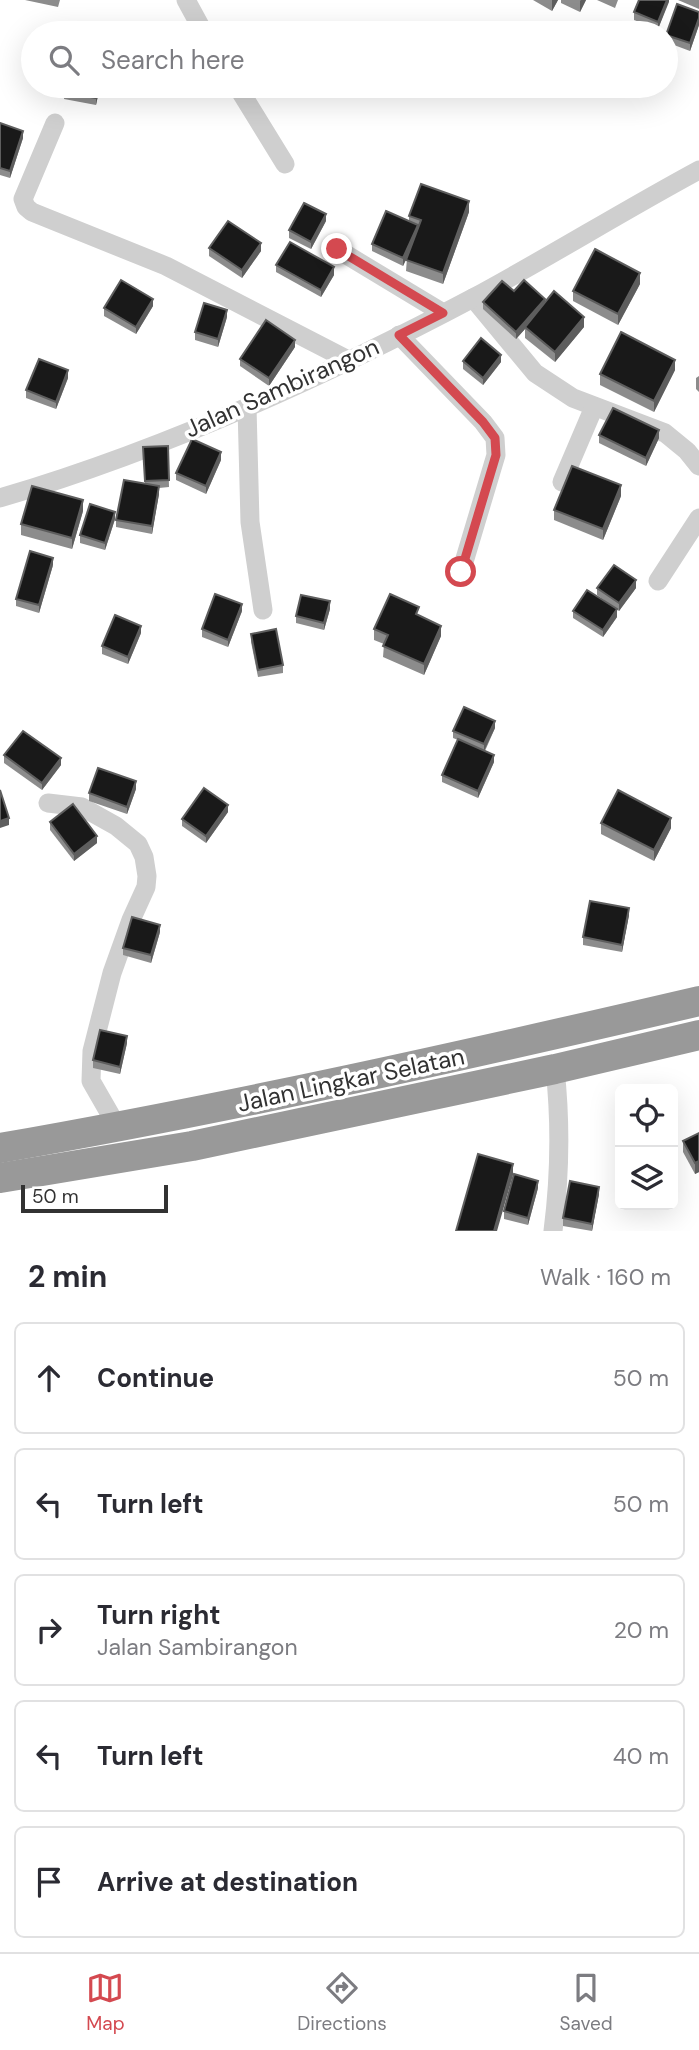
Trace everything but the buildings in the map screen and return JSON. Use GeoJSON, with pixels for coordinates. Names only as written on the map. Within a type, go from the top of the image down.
{"type":"FeatureCollection","features":[{"type":"Feature","properties":{"kind":"highway","name":"Jalan Lingkar Selatan"},"geometry":{"type":"LineString","coordinates":[[0,1148],[186,1115],[453,1058],[699,1001]]}},
{"type":"Feature","properties":{"kind":"highway","name":"Jalan Lingkar Selatan"},"geometry":{"type":"LineString","coordinates":[[0,1178],[192,1146],[555,1069],[699,1035]]}},
{"type":"Feature","properties":{"kind":"highway"},"geometry":{"type":"LineString","coordinates":[[186,1115],[192,1146]]}},
{"type":"Feature","properties":{"kind":"street"},"geometry":{"type":"LineString","coordinates":[[186,0],[197,21]]}},
{"type":"Feature","properties":{"kind":"street"},"geometry":{"type":"LineString","coordinates":[[244,98],[285,164]]}},
{"type":"Feature","properties":{"kind":"street"},"geometry":{"type":"LineString","coordinates":[[55,123],[23,198],[32,212],[166,266],[348,360]]}},
{"type":"Feature","properties":{"kind":"street","name":"Jalan Sambirangon"},"geometry":{"type":"LineString","coordinates":[[0,498],[138,453],[348,360],[473,298],[699,170]]}},
{"type":"Feature","properties":{"kind":"street"},"geometry":{"type":"LineString","coordinates":[[337,249],[443,313]]}},
{"type":"Feature","properties":{"kind":"street"},"geometry":{"type":"LineString","coordinates":[[473,298],[535,373],[573,398],[665,433],[687,451],[699,466]]}},
{"type":"Feature","properties":{"kind":"street"},"geometry":{"type":"LineString","coordinates":[[399,335],[483,422],[495,438],[496,455],[461,572]]}},
{"type":"Feature","properties":{"kind":"street"},"geometry":{"type":"LineString","coordinates":[[247,407],[250,522],[263,610]]}},
{"type":"Feature","properties":{"kind":"street"},"geometry":{"type":"LineString","coordinates":[[562,482],[594,407]]}},
{"type":"Feature","properties":{"kind":"street"},"geometry":{"type":"LineString","coordinates":[[658,581],[699,518]]}},
{"type":"Feature","properties":{"kind":"street"},"geometry":{"type":"LineString","coordinates":[[48,803],[82,807],[116,826],[138,844],[144,857],[146,887],[112,973],[92,1051],[91,1081],[118,1128]]}},
{"type":"Feature","properties":{"kind":"street"},"geometry":{"type":"LineString","coordinates":[[553,1231],[559,1179],[560,1113],[555,1069]]}},
{"type":"Feature","properties":{"kind":"route"},"geometry":{"type":"LineString","coordinates":[[337,249],[443,313],[399,335],[483,422],[495,438],[496,455],[461,572]]}}]}
